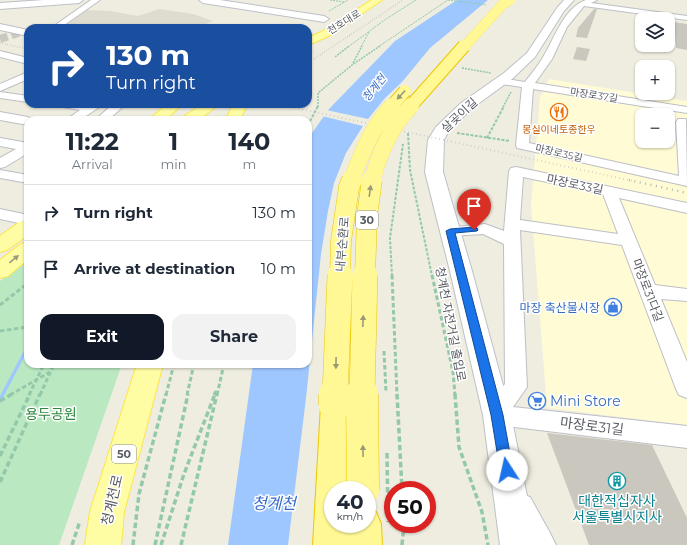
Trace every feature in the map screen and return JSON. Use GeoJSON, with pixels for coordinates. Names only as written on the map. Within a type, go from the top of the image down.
{"type":"FeatureCollection","features":[{"type":"Feature","properties":{"kind":"highway","name":"내부순환로"},"geometry":{"type":"LineString","coordinates":[[363,481],[362,355],[366,230],[371,186],[378,159],[401,116],[487,21],[503,4],[510,0]]}},
{"type":"Feature","properties":{"kind":"highway","name":"내부순환로"},"geometry":{"type":"LineString","coordinates":[[331,545],[338,296],[341,241],[349,187],[369,136],[383,116],[445,50],[495,3]]}},
{"type":"Feature","properties":{"kind":"main road"},"geometry":{"type":"LineString","coordinates":[[0,6],[79,0]]}},
{"type":"Feature","properties":{"kind":"main road"},"geometry":{"type":"LineString","coordinates":[[203,0],[265,11],[273,10]]}},
{"type":"Feature","properties":{"kind":"main road"},"geometry":{"type":"LineString","coordinates":[[221,0],[273,10],[328,15]]}},
{"type":"Feature","properties":{"kind":"main road","name":"천호대로"},"geometry":{"type":"LineString","coordinates":[[312,40],[325,34],[378,0]]}},
{"type":"Feature","properties":{"kind":"main road","name":"살곶이길"},"geometry":{"type":"LineString","coordinates":[[518,545],[512,498],[496,412],[434,172],[436,140],[441,130],[466,106],[537,59],[532,55],[560,10],[567,2],[576,2]]}},
{"type":"Feature","properties":{"kind":"main road","name":"천호대로"},"geometry":{"type":"LineString","coordinates":[[313,26],[328,15]]}},
{"type":"Feature","properties":{"kind":"main road"},"geometry":{"type":"LineString","coordinates":[[0,27],[24,32]]}},
{"type":"Feature","properties":{"kind":"main road"},"geometry":{"type":"LineString","coordinates":[[161,116],[171,108]]}},
{"type":"Feature","properties":{"kind":"main road"},"geometry":{"type":"LineString","coordinates":[[195,116],[207,109]]}},
{"type":"Feature","properties":{"kind":"main road"},"geometry":{"type":"LineString","coordinates":[[0,246],[24,228]]}},
{"type":"Feature","properties":{"kind":"main road"},"geometry":{"type":"LineString","coordinates":[[0,271],[24,251]]}},
{"type":"Feature","properties":{"kind":"main road","name":"청계천로"},"geometry":{"type":"LineString","coordinates":[[109,543],[107,512],[149,368]]}},
{"type":"Feature","properties":{"kind":"main road"},"geometry":{"type":"LineString","coordinates":[[512,498],[538,545]]}},
{"type":"Feature","properties":{"kind":"street"},"geometry":{"type":"LineString","coordinates":[[61,24],[96,0]]}},
{"type":"Feature","properties":{"kind":"street"},"geometry":{"type":"LineString","coordinates":[[576,2],[593,0]]}},
{"type":"Feature","properties":{"kind":"street"},"geometry":{"type":"LineString","coordinates":[[576,2],[687,18]]}},
{"type":"Feature","properties":{"kind":"street"},"geometry":{"type":"LineString","coordinates":[[0,54],[24,60]]}},
{"type":"Feature","properties":{"kind":"street"},"geometry":{"type":"LineString","coordinates":[[528,85],[537,59]]}},
{"type":"Feature","properties":{"kind":"street"},"geometry":{"type":"LineString","coordinates":[[14,68],[24,69]]}},
{"type":"Feature","properties":{"kind":"street"},"geometry":{"type":"LineString","coordinates":[[0,88],[24,76]]}},
{"type":"Feature","properties":{"kind":"street"},"geometry":{"type":"LineString","coordinates":[[0,79],[24,82]]}},
{"type":"Feature","properties":{"kind":"street","name":"마장로37길"},"geometry":{"type":"LineString","coordinates":[[503,82],[528,85],[684,116]]}},
{"type":"Feature","properties":{"kind":"street","name":"마장로35길"},"geometry":{"type":"LineString","coordinates":[[528,85],[522,145],[686,182]]}},
{"type":"Feature","properties":{"kind":"street"},"geometry":{"type":"LineString","coordinates":[[0,95],[24,98]]}},
{"type":"Feature","properties":{"kind":"street"},"geometry":{"type":"LineString","coordinates":[[78,116],[91,108]]}},
{"type":"Feature","properties":{"kind":"street"},"geometry":{"type":"LineString","coordinates":[[106,116],[115,108]]}},
{"type":"Feature","properties":{"kind":"street"},"geometry":{"type":"LineString","coordinates":[[0,116],[24,120]]}},
{"type":"Feature","properties":{"kind":"street"},"geometry":{"type":"LineString","coordinates":[[684,116],[686,182]]}},
{"type":"Feature","properties":{"kind":"street"},"geometry":{"type":"LineString","coordinates":[[0,142],[24,146]]}},
{"type":"Feature","properties":{"kind":"street"},"geometry":{"type":"LineString","coordinates":[[0,164],[24,149]]}},
{"type":"Feature","properties":{"kind":"street","name":"마장로33길"},"geometry":{"type":"LineString","coordinates":[[496,412],[516,387],[512,233],[516,171],[687,208]]}},
{"type":"Feature","properties":{"kind":"street"},"geometry":{"type":"LineString","coordinates":[[0,174],[24,178]]}},
{"type":"Feature","properties":{"kind":"street","name":"마장로31다길"},"geometry":{"type":"LineString","coordinates":[[609,191],[687,389]]}},
{"type":"Feature","properties":{"kind":"street"},"geometry":{"type":"LineString","coordinates":[[0,214],[24,219]]}},
{"type":"Feature","properties":{"kind":"street"},"geometry":{"type":"LineString","coordinates":[[450,231],[485,229],[512,233],[629,241]]}},
{"type":"Feature","properties":{"kind":"street"},"geometry":{"type":"LineString","coordinates":[[648,291],[687,295]]}},
{"type":"Feature","properties":{"kind":"street","name":"마장로31길"},"geometry":{"type":"LineString","coordinates":[[496,412],[687,437]]}},
{"type":"Feature","properties":{"kind":"path"},"geometry":{"type":"LineString","coordinates":[[330,0],[344,2]]}},
{"type":"Feature","properties":{"kind":"path"},"geometry":{"type":"LineString","coordinates":[[328,15],[348,0]]}},
{"type":"Feature","properties":{"kind":"path"},"geometry":{"type":"LineString","coordinates":[[335,57],[370,30],[416,0]]}},
{"type":"Feature","properties":{"kind":"path"},"geometry":{"type":"LineString","coordinates":[[312,117],[318,106],[318,93],[352,65],[448,0],[495,3]]}},
{"type":"Feature","properties":{"kind":"path"},"geometry":{"type":"LineString","coordinates":[[352,65],[370,30]]}},
{"type":"Feature","properties":{"kind":"path"},"geometry":{"type":"LineString","coordinates":[[457,67],[503,82],[487,138]]}},
{"type":"Feature","properties":{"kind":"path"},"geometry":{"type":"LineString","coordinates":[[397,151],[408,127]]}},
{"type":"Feature","properties":{"kind":"path"},"geometry":{"type":"LineString","coordinates":[[402,481],[390,238],[402,149],[408,127]]}},
{"type":"Feature","properties":{"kind":"path","name":"청계천 자전거길 출입로"},"geometry":{"type":"LineString","coordinates":[[408,127],[410,170],[453,372],[459,447],[482,512],[488,545]]}},
{"type":"Feature","properties":{"kind":"path"},"geometry":{"type":"LineString","coordinates":[[454,132],[522,143]]}},
{"type":"Feature","properties":{"kind":"path"},"geometry":{"type":"LineString","coordinates":[[0,305],[24,286]]}},
{"type":"Feature","properties":{"kind":"path"},"geometry":{"type":"LineString","coordinates":[[0,331],[24,327]]}},
{"type":"Feature","properties":{"kind":"path"},"geometry":{"type":"LineString","coordinates":[[384,350],[386,397]]}},
{"type":"Feature","properties":{"kind":"path"},"geometry":{"type":"LineString","coordinates":[[0,456],[42,368]]}},
{"type":"Feature","properties":{"kind":"path"},"geometry":{"type":"LineString","coordinates":[[0,482],[52,368]]}},
{"type":"Feature","properties":{"kind":"path"},"geometry":{"type":"LineString","coordinates":[[109,543],[139,494],[173,368]]}},
{"type":"Feature","properties":{"kind":"path"},"geometry":{"type":"LineString","coordinates":[[155,545],[193,368]]}},
{"type":"Feature","properties":{"kind":"path"},"geometry":{"type":"LineString","coordinates":[[181,545],[223,368]]}},
{"type":"Feature","properties":{"kind":"path"},"geometry":{"type":"LineString","coordinates":[[0,401],[51,372]]}},
{"type":"Feature","properties":{"kind":"path"},"geometry":{"type":"LineString","coordinates":[[161,545],[184,474],[220,382]]}},
{"type":"Feature","properties":{"kind":"path"},"geometry":{"type":"LineString","coordinates":[[376,527],[389,507],[387,452]]}},
{"type":"Feature","properties":{"kind":"path"},"geometry":{"type":"LineString","coordinates":[[402,545],[403,533]]}},
{"type":"Feature","properties":{"kind":"shaded area"},"geometry":{"type":"Polygon","coordinates":[[[159,9],[193,14],[213,21],[206,24],[68,24],[87,10],[110,11],[138,16],[159,9]]]}},
{"type":"Feature","properties":{"kind":"shaded area","name":"마장 축산물시장"},"geometry":{"type":"Polygon","coordinates":[[[549,79],[635,93],[635,100],[675,99],[687,101],[687,425],[547,408],[531,205],[540,97],[549,79]]]}},
{"type":"Feature","properties":{"kind":"green space","name":"용두공원"},"geometry":{"type":"Polygon","coordinates":[[[24,261],[24,368],[121,368],[59,545],[0,545],[0,281],[24,261]]]}},
{"type":"Feature","properties":{"kind":"water","name":"청계천"},"geometry":{"type":"Polygon","coordinates":[[[457,0],[488,0],[430,48],[366,126],[328,219],[311,545],[228,545],[252,368],[312,368],[312,133],[329,109],[395,41],[457,0]]]}},
{"type":"Feature","properties":{"kind":"water"},"geometry":{"type":"Polygon","coordinates":[[[24,351],[24,358],[0,403],[0,396],[24,351]]]}},
{"type":"Feature","properties":{"kind":"pier"},"geometry":{"type":"Polygon","coordinates":[[[414,71],[368,127],[330,220],[313,545],[288,545],[309,368],[312,368],[312,340],[321,254],[328,211],[334,183],[346,153],[363,126],[322,116],[326,110],[368,119],[386,97],[414,71]]]}},
{"type":"Feature","properties":{"kind":"building"},"geometry":{"type":"Polygon","coordinates":[[[594,9],[597,9],[587,38],[576,37],[578,28],[594,9]]]}},
{"type":"Feature","properties":{"kind":"building"},"geometry":{"type":"Polygon","coordinates":[[[675,22],[687,24],[687,50],[676,48],[675,22]]]}},
{"type":"Feature","properties":{"kind":"building"},"geometry":{"type":"Polygon","coordinates":[[[577,47],[590,49],[586,61],[573,59],[577,47]]]}},
{"type":"Feature","properties":{"kind":"building","name":"대한적십자사 서울특별시지사"},"geometry":{"type":"Polygon","coordinates":[[[547,433],[652,445],[687,518],[687,545],[589,545],[547,433]]]}},
{"type":"Feature","properties":{"kind":"tunnel"},"geometry":{"type":"LineString","coordinates":[[0,39],[21,32]]}},
{"type":"Feature","properties":{"kind":"railway"},"geometry":{"type":"LineString","coordinates":[[314,59],[403,0]]}},
{"type":"Feature","properties":{"kind":"railway"},"geometry":{"type":"LineString","coordinates":[[0,43],[24,48]]}},
{"type":"Feature","properties":{"kind":"railway"},"geometry":{"type":"LineString","coordinates":[[296,108],[633,181]]}},
{"type":"Feature","properties":{"kind":"railway"},"geometry":{"type":"LineString","coordinates":[[629,180],[687,193]]}},
{"type":"Feature","properties":{"kind":"place","name":"몽실이네토종한우"},"geometry":{"type":"Point","coordinates":[559,112]}},
{"type":"Feature","properties":{"kind":"place","name":"마장 축산물시장"},"geometry":{"type":"Point","coordinates":[613,307]}},
{"type":"Feature","properties":{"kind":"place","name":"Mini Store"},"geometry":{"type":"Point","coordinates":[537,401]}},
{"type":"Feature","properties":{"kind":"place","name":"대한적십자사 서울특별시지사"},"geometry":{"type":"Point","coordinates":[617,481]}},
{"type":"Feature","properties":{"kind":"route"},"geometry":{"type":"LineString","coordinates":[[474,230],[450,231],[497,415],[507,470]]}}]}
